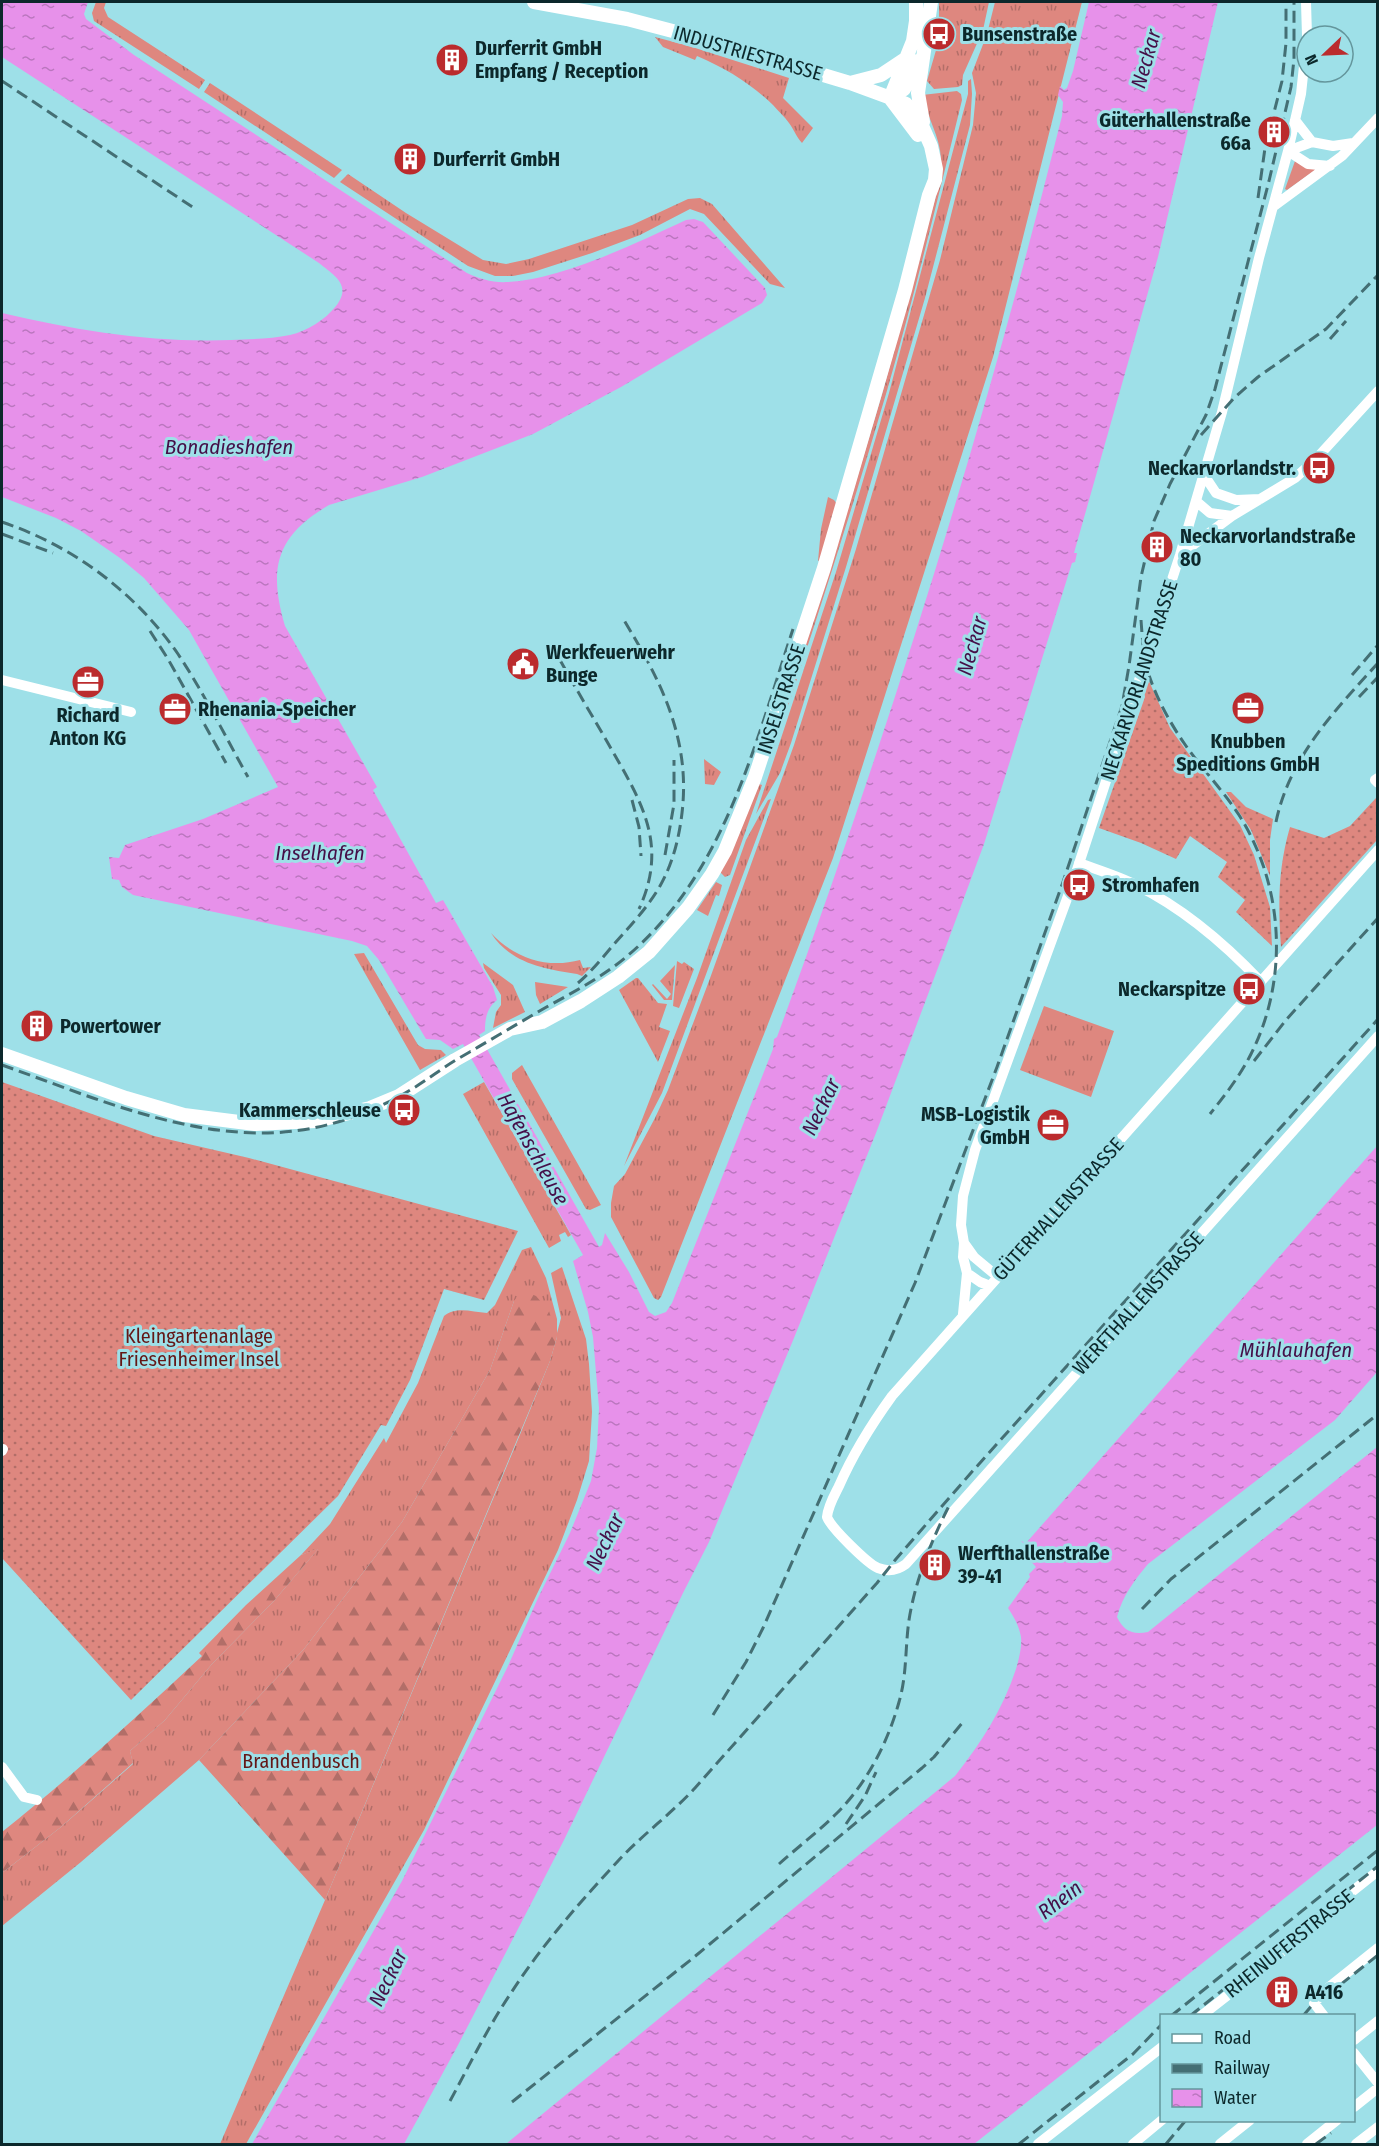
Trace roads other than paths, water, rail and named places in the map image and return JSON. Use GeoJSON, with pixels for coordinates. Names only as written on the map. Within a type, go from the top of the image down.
{"type":"FeatureCollection","features":[{"type":"Feature","properties":{"kind":"street","name":"INDUSTRIESTRASSE"},"geometry":{"type":"LineString","coordinates":[[534,2],[627,19],[704,39],[850,83],[890,98]]}},
{"type":"Feature","properties":{"kind":"street"},"geometry":{"type":"LineString","coordinates":[[890,98],[913,41],[916,2]]}},
{"type":"Feature","properties":{"kind":"street"},"geometry":{"type":"LineString","coordinates":[[924,127],[918,93],[931,2]]}},
{"type":"Feature","properties":{"kind":"street","name":"NECKARVORLANDSTRASSE"},"geometry":{"type":"LineString","coordinates":[[1306,2],[1307,24]]}},
{"type":"Feature","properties":{"kind":"street"},"geometry":{"type":"LineString","coordinates":[[890,98],[903,89],[922,54]]}},
{"type":"Feature","properties":{"kind":"street"},"geometry":{"type":"LineString","coordinates":[[850,83],[881,75],[906,58]]}},
{"type":"Feature","properties":{"kind":"street","name":"NECKARVORLANDSTRASSE"},"geometry":{"type":"LineString","coordinates":[[963,1315],[968,1273],[963,1257],[964,1244],[961,1225],[963,1196],[975,1150],[1079,863],[1180,555],[1222,412],[1288,152],[1302,84]]}},
{"type":"Feature","properties":{"kind":"street","name":"INSELSTRASSE"},"geometry":{"type":"LineString","coordinates":[[2,1054],[126,1098],[184,1115],[255,1124],[316,1121],[370,1108],[410,1090],[444,1067],[514,1028],[549,1019],[604,987],[631,967],[668,933],[712,874],[725,851],[755,777],[822,573],[935,180],[936,169],[932,146],[924,127],[906,104],[890,98]]}},
{"type":"Feature","properties":{"kind":"street","name":"INSELSTRASSE"},"geometry":{"type":"LineString","coordinates":[[890,98],[921,140],[927,161],[929,195]]}},
{"type":"Feature","properties":{"kind":"street"},"geometry":{"type":"LineString","coordinates":[[1274,206],[1342,156],[1377,118]]}},
{"type":"Feature","properties":{"kind":"street"},"geometry":{"type":"LineString","coordinates":[[1295,120],[1312,142]]}},
{"type":"Feature","properties":{"kind":"street"},"geometry":{"type":"LineString","coordinates":[[1288,152],[1312,142],[1333,146],[1353,143]]}},
{"type":"Feature","properties":{"kind":"street"},"geometry":{"type":"LineString","coordinates":[[1288,152],[1308,164],[1330,166]]}},
{"type":"Feature","properties":{"kind":"street"},"geometry":{"type":"LineString","coordinates":[[1180,555],[1232,516],[1295,478],[1315,460],[1377,390]]}},
{"type":"Feature","properties":{"kind":"street"},"geometry":{"type":"LineString","coordinates":[[1204,475],[1216,493],[1236,500],[1260,499]]}},
{"type":"Feature","properties":{"kind":"street"},"geometry":{"type":"LineString","coordinates":[[1216,493],[1196,501],[1210,513],[1232,516]]}},
{"type":"Feature","properties":{"kind":"street"},"geometry":{"type":"LineString","coordinates":[[2,680],[131,712]]}},
{"type":"Feature","properties":{"kind":"street"},"geometry":{"type":"LineString","coordinates":[[1377,778],[1375,780],[1377,783]]}},
{"type":"Feature","properties":{"kind":"street","name":"GÜTERHALLENSTRASSE"},"geometry":{"type":"LineString","coordinates":[[897,1569],[877,1568],[829,1523],[828,1511],[849,1464],[869,1429],[892,1396],[963,1315],[1377,850]]}},
{"type":"Feature","properties":{"kind":"street"},"geometry":{"type":"LineString","coordinates":[[1079,863],[1138,886],[1179,911],[1226,948],[1261,982]]}},
{"type":"Feature","properties":{"kind":"street","name":"WERFTHALLENSTRASSE"},"geometry":{"type":"LineString","coordinates":[[897,1569],[906,1564],[1377,1036]]}},
{"type":"Feature","properties":{"kind":"street"},"geometry":{"type":"LineString","coordinates":[[964,1244],[974,1257],[998,1276]]}},
{"type":"Feature","properties":{"kind":"street"},"geometry":{"type":"LineString","coordinates":[[968,1273],[990,1286]]}},
{"type":"Feature","properties":{"kind":"street"},"geometry":{"type":"LineString","coordinates":[[2,1767],[24,1797],[37,1800]]}},
{"type":"Feature","properties":{"kind":"street","name":"RHEINUFERSTRASSE"},"geometry":{"type":"LineString","coordinates":[[1204,2014],[1273,1960],[1325,1913],[1377,1871]]}},
{"type":"Feature","properties":{"kind":"street"},"geometry":{"type":"LineString","coordinates":[[1322,2014],[1314,2003],[1328,1988],[1377,1948]]}},
{"type":"Feature","properties":{"kind":"street"},"geometry":{"type":"LineString","coordinates":[[1214,2006],[1219,2014]]}},
{"type":"Feature","properties":{"kind":"street"},"geometry":{"type":"LineString","coordinates":[[1355,2038],[1377,2021]]}},
{"type":"Feature","properties":{"kind":"street"},"geometry":{"type":"LineString","coordinates":[[1038,2145],[1160,2048]]}},
{"type":"Feature","properties":{"kind":"street"},"geometry":{"type":"LineString","coordinates":[[1355,2056],[1377,2083]]}},
{"type":"Feature","properties":{"kind":"street"},"geometry":{"type":"LineString","coordinates":[[1355,2105],[1377,2088]]}},
{"type":"Feature","properties":{"kind":"street"},"geometry":{"type":"LineString","coordinates":[[1133,2145],[1160,2121]]}},
{"type":"Feature","properties":{"kind":"street"},"geometry":{"type":"LineString","coordinates":[[1220,2145],[1249,2122]]}},
{"type":"Feature","properties":{"kind":"street"},"geometry":{"type":"LineString","coordinates":[[1307,2145],[1336,2122]]}},
{"type":"Feature","properties":{"kind":"street"},"geometry":{"type":"LineString","coordinates":[[1356,2145],[1377,2127]]}},
{"type":"Feature","properties":{"kind":"water"},"geometry":{"type":"Polygon","coordinates":[[[2,2],[88,2],[84,14],[86,19],[134,55],[467,273],[477,277],[508,282],[552,274],[599,258],[686,220],[694,219],[703,222],[765,288],[767,295],[762,303],[621,387],[533,434],[422,477],[329,505],[297,529],[287,542],[277,570],[277,587],[285,626],[377,787],[373,790],[436,903],[443,900],[493,987],[497,1000],[487,1014],[485,1031],[479,1035],[599,1247],[602,1245],[605,1233],[629,1272],[649,1312],[655,1316],[666,1312],[672,1303],[773,1049],[774,1039],[777,1037],[818,924],[895,695],[932,581],[1000,349],[1062,116],[1063,102],[1058,95],[1060,86],[1064,90],[1067,88],[1073,71],[1089,2],[1218,2],[1158,257],[1074,553],[1077,553],[1075,562],[1072,563],[984,844],[876,1133],[709,1542],[564,1840],[404,2144],[252,2144],[402,1881],[508,1666],[570,1533],[591,1481],[597,1448],[599,1408],[593,1337],[573,1261],[583,1255],[463,1044],[453,1049],[440,1040],[426,1039],[379,960],[367,946],[133,895],[122,887],[119,880],[112,879],[109,857],[119,858],[125,845],[203,819],[278,787],[189,630],[144,578],[81,531],[56,518],[2,497],[2,313],[87,330],[144,338],[231,340],[268,338],[296,333],[321,320],[341,299],[342,287],[336,277],[319,263],[2,57],[2,2]]]}},
{"type":"Feature","properties":{"kind":"water"},"geometry":{"type":"Polygon","coordinates":[[[1377,1146],[1377,1372],[1335,1420],[1148,1564],[1122,1602],[1117,1617],[1129,1631],[1148,1632],[1377,1447],[1377,1825],[974,2144],[506,2144],[955,1776],[990,1725],[1005,1698],[1017,1665],[1021,1637],[1008,1608],[1030,1577],[1029,1574],[1036,1567],[1027,1557],[1032,1551],[1021,1541],[1026,1543],[1377,1146]]]}},
{"type":"Feature","properties":{"kind":"railway"},"geometry":{"type":"LineString","coordinates":[[1258,198],[1265,148],[1282,81],[1286,43],[1286,2]]}},
{"type":"Feature","properties":{"kind":"railway"},"geometry":{"type":"LineString","coordinates":[[713,1715],[746,1662],[763,1628],[915,1283],[997,1067],[1063,882],[1122,706],[1141,577],[1154,521],[1170,484],[1206,415],[1215,389],[1291,87],[1294,59],[1294,2]]}},
{"type":"Feature","properties":{"kind":"railway"},"geometry":{"type":"LineString","coordinates":[[2,81],[197,210]]}},
{"type":"Feature","properties":{"kind":"railway"},"geometry":{"type":"LineString","coordinates":[[1201,435],[1234,398],[1258,377],[1326,329],[1378,275]]}},
{"type":"Feature","properties":{"kind":"railway"},"geometry":{"type":"LineString","coordinates":[[1330,339],[1346,321]]}},
{"type":"Feature","properties":{"kind":"railway"},"geometry":{"type":"LineString","coordinates":[[2,522],[28,532],[78,558],[122,591],[142,611],[161,632],[188,669],[248,777]]}},
{"type":"Feature","properties":{"kind":"railway"},"geometry":{"type":"LineString","coordinates":[[2,534],[53,553]]}},
{"type":"Feature","properties":{"kind":"railway"},"geometry":{"type":"LineString","coordinates":[[578,983],[633,923],[655,894],[672,859],[682,813],[684,786],[682,759],[670,710],[649,663],[622,617]]}},
{"type":"Feature","properties":{"kind":"railway"},"geometry":{"type":"LineString","coordinates":[[1141,620],[1145,661],[1161,704],[1184,743],[1239,815],[1254,843],[1273,902],[1276,964],[1263,1025],[1242,1070],[1210,1114]]}},
{"type":"Feature","properties":{"kind":"railway"},"geometry":{"type":"LineString","coordinates":[[2,1065],[95,1099],[159,1118],[223,1131],[256,1133],[297,1131],[337,1122],[375,1108],[418,1086],[456,1060],[616,965],[652,932],[683,895],[708,855],[729,812],[747,767],[793,629]]}},
{"type":"Feature","properties":{"kind":"railway"},"geometry":{"type":"LineString","coordinates":[[150,631],[226,763]]}},
{"type":"Feature","properties":{"kind":"railway"},"geometry":{"type":"LineString","coordinates":[[1352,675],[1378,645]]}},
{"type":"Feature","properties":{"kind":"railway"},"geometry":{"type":"LineString","coordinates":[[560,660],[631,785],[647,824],[651,843],[651,864],[648,886],[639,909]]}},
{"type":"Feature","properties":{"kind":"railway"},"geometry":{"type":"LineString","coordinates":[[1276,822],[1282,799],[1303,756],[1330,717],[1378,663]]}},
{"type":"Feature","properties":{"kind":"railway"},"geometry":{"type":"LineString","coordinates":[[1359,697],[1378,677]]}},
{"type":"Feature","properties":{"kind":"railway"},"geometry":{"type":"LineString","coordinates":[[665,855],[674,804],[674,760]]}},
{"type":"Feature","properties":{"kind":"railway"},"geometry":{"type":"LineString","coordinates":[[632,800],[639,827],[641,856]]}},
{"type":"Feature","properties":{"kind":"railway"},"geometry":{"type":"LineString","coordinates":[[1254,1061],[1286,1020],[1378,918]]}},
{"type":"Feature","properties":{"kind":"railway"},"geometry":{"type":"LineString","coordinates":[[450,2101],[479,2046],[523,1975],[576,1908],[627,1851],[695,1788],[877,1583],[970,1474],[1378,1019]]}},
{"type":"Feature","properties":{"kind":"railway"},"geometry":{"type":"LineString","coordinates":[[1142,1609],[1171,1579],[1378,1414]]}},
{"type":"Feature","properties":{"kind":"railway"},"geometry":{"type":"LineString","coordinates":[[779,1864],[848,1801],[867,1775],[882,1747],[902,1692],[909,1620],[915,1590],[937,1531],[950,1504]]}},
{"type":"Feature","properties":{"kind":"railway"},"geometry":{"type":"LineString","coordinates":[[512,2102],[693,1958],[922,1768],[963,1722]]}},
{"type":"Feature","properties":{"kind":"railway"},"geometry":{"type":"LineString","coordinates":[[846,1824],[865,1796],[876,1772]]}},
{"type":"Feature","properties":{"kind":"railway"},"geometry":{"type":"LineString","coordinates":[[1173,2014],[1378,1850]]}},
{"type":"Feature","properties":{"kind":"railway"},"geometry":{"type":"LineString","coordinates":[[1193,2014],[1378,1866]]}},
{"type":"Feature","properties":{"kind":"railway"},"geometry":{"type":"LineString","coordinates":[[1326,1996],[1378,1955]]}},
{"type":"Feature","properties":{"kind":"railway"},"geometry":{"type":"LineString","coordinates":[[1305,2014],[1314,2003]]}},
{"type":"Feature","properties":{"kind":"railway"},"geometry":{"type":"LineString","coordinates":[[1019,2144],[1133,2054],[1160,2026]]}},
{"type":"Feature","properties":{"kind":"railway"},"geometry":{"type":"LineString","coordinates":[[1166,2144],[1184,2122]]}},
{"type":"Feature","properties":{"kind":"railway"},"geometry":{"type":"LineString","coordinates":[[1316,2144],[1331,2133]]}},
{"type":"Feature","properties":{"kind":"place","name":"Bunsenstraße"},"geometry":{"type":"Point","coordinates":[939,34]}},
{"type":"Feature","properties":{"kind":"place","name":"Durferrit GmbH Empfang / Reception"},"geometry":{"type":"Point","coordinates":[452,60]}},
{"type":"Feature","properties":{"kind":"place","name":"Güterhallenstraße 66a"},"geometry":{"type":"Point","coordinates":[1274,132]}},
{"type":"Feature","properties":{"kind":"place","name":"Durferrit GmbH"},"geometry":{"type":"Point","coordinates":[410,159]}},
{"type":"Feature","properties":{"kind":"place","name":"Neckarvorlandstr."},"geometry":{"type":"Point","coordinates":[1319,468]}},
{"type":"Feature","properties":{"kind":"place","name":"Neckarvorlandstraße 80"},"geometry":{"type":"Point","coordinates":[1157,547]}},
{"type":"Feature","properties":{"kind":"place","name":"Werkfeuerwehr Bunge"},"geometry":{"type":"Point","coordinates":[523,664]}},
{"type":"Feature","properties":{"kind":"place","name":"Richard Anton KG"},"geometry":{"type":"Point","coordinates":[88,682]}},
{"type":"Feature","properties":{"kind":"place","name":"Knubben Speditions GmbH"},"geometry":{"type":"Point","coordinates":[1248,708]}},
{"type":"Feature","properties":{"kind":"place","name":"Rhenania-Speicher"},"geometry":{"type":"Point","coordinates":[175,709]}},
{"type":"Feature","properties":{"kind":"place","name":"Stromhafen"},"geometry":{"type":"Point","coordinates":[1079,885]}},
{"type":"Feature","properties":{"kind":"place","name":"Neckarspitze"},"geometry":{"type":"Point","coordinates":[1249,989]}},
{"type":"Feature","properties":{"kind":"place","name":"Powertower"},"geometry":{"type":"Point","coordinates":[37,1026]}},
{"type":"Feature","properties":{"kind":"place","name":"Kammerschleuse"},"geometry":{"type":"Point","coordinates":[404,1110]}},
{"type":"Feature","properties":{"kind":"place","name":"MSB-Logistik GmbH"},"geometry":{"type":"Point","coordinates":[1053,1125]}},
{"type":"Feature","properties":{"kind":"place","name":"Werfthallenstraße 39-41"},"geometry":{"type":"Point","coordinates":[935,1565]}},
{"type":"Feature","properties":{"kind":"place","name":"A416"},"geometry":{"type":"Point","coordinates":[1282,1992]}},
{"type":"Feature","properties":{"kind":"water label","name":"Neckar"},"geometry":{"type":"Point","coordinates":[1146,59]}},
{"type":"Feature","properties":{"kind":"water label","name":"Bonadieshafen"},"geometry":{"type":"Point","coordinates":[229,447]}},
{"type":"Feature","properties":{"kind":"water label","name":"Neckar"},"geometry":{"type":"Point","coordinates":[972,646]}},
{"type":"Feature","properties":{"kind":"water label","name":"Inselhafen"},"geometry":{"type":"Point","coordinates":[320,853]}},
{"type":"Feature","properties":{"kind":"water label","name":"Neckar"},"geometry":{"type":"Point","coordinates":[821,1107]}},
{"type":"Feature","properties":{"kind":"water label","name":"Hafenschleuse"},"geometry":{"type":"Point","coordinates":[533,1149]}},
{"type":"Feature","properties":{"kind":"water label","name":"Mühlauhafen"},"geometry":{"type":"Point","coordinates":[1296,1350]}},
{"type":"Feature","properties":{"kind":"water label","name":"Neckar"},"geometry":{"type":"Point","coordinates":[605,1542]}},
{"type":"Feature","properties":{"kind":"water label","name":"Rhein"},"geometry":{"type":"Point","coordinates":[1060,1900]}},
{"type":"Feature","properties":{"kind":"water label","name":"Neckar"},"geometry":{"type":"Point","coordinates":[388,1978]}},
{"type":"Feature","properties":{"kind":"park label","name":"Kleingartenanlage Friesenheimer Insel"},"geometry":{"type":"Point","coordinates":[199,1348]}},
{"type":"Feature","properties":{"kind":"park label","name":"Brandenbusch"},"geometry":{"type":"Point","coordinates":[301,1761]}}]}
